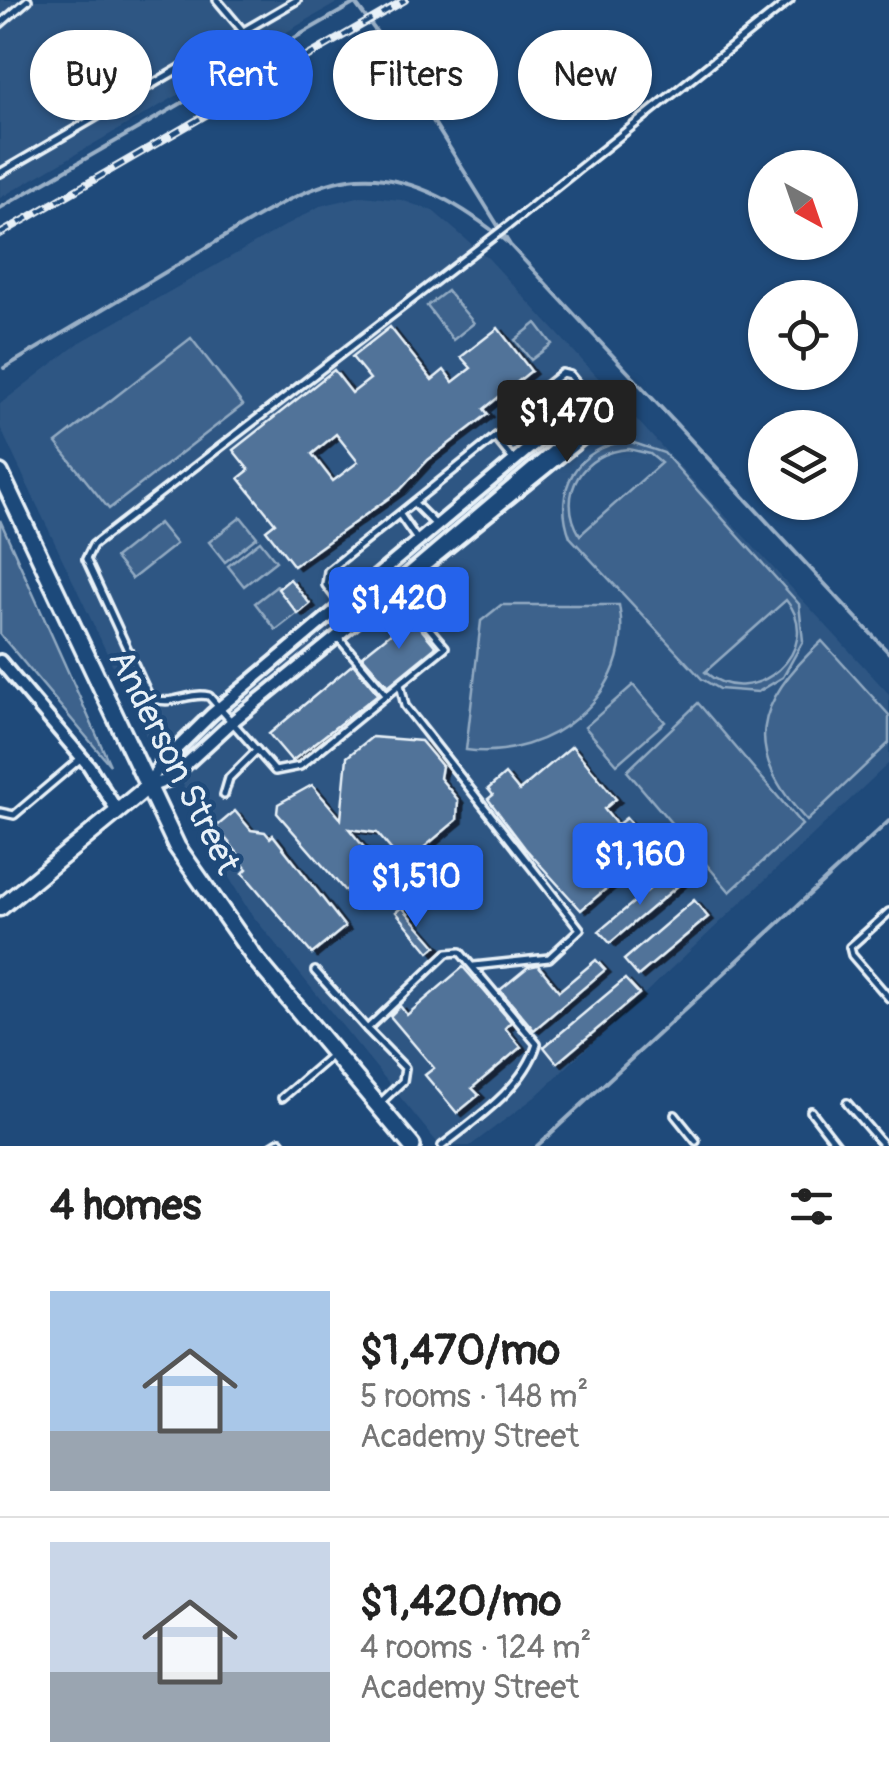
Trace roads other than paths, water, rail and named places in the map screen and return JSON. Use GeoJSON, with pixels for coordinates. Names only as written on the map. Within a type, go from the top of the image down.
{"type":"FeatureCollection","features":[{"type":"Feature","properties":{"kind":"main road","name":"Anderson Street"},"geometry":{"type":"LineString","coordinates":[[0,472],[146,788],[210,898],[412,1146]]}},
{"type":"Feature","properties":{"kind":"street"},"geometry":{"type":"LineString","coordinates":[[0,908],[146,788],[161,764],[221,708],[589,398],[602,416],[596,426],[233,721],[170,779],[146,788]]}},
{"type":"Feature","properties":{"kind":"street"},"geometry":{"type":"LineString","coordinates":[[337,635],[352,616],[564,442],[564,434],[555,428]]}},
{"type":"Feature","properties":{"kind":"street"},"geometry":{"type":"LineString","coordinates":[[2,666],[82,757],[118,812]]}},
{"type":"Feature","properties":{"kind":"lane"},"geometry":{"type":"LineString","coordinates":[[0,24],[28,0]]}},
{"type":"Feature","properties":{"kind":"lane"},"geometry":{"type":"LineString","coordinates":[[217,0],[242,30]]}},
{"type":"Feature","properties":{"kind":"lane"},"geometry":{"type":"LineString","coordinates":[[245,30],[297,0]]}},
{"type":"Feature","properties":{"kind":"lane"},"geometry":{"type":"LineString","coordinates":[[398,590],[445,647],[300,766],[275,771],[205,694],[168,703],[149,696],[87,567],[87,553],[790,0]]}},
{"type":"Feature","properties":{"kind":"lane"},"geometry":{"type":"LineString","coordinates":[[0,173],[172,72]]}},
{"type":"Feature","properties":{"kind":"lane"},"geometry":{"type":"LineString","coordinates":[[343,606],[326,586],[328,571],[495,438],[513,412],[562,373],[570,375],[589,398]]}},
{"type":"Feature","properties":{"kind":"lane"},"geometry":{"type":"LineString","coordinates":[[495,438],[516,462]]}},
{"type":"Feature","properties":{"kind":"lane"},"geometry":{"type":"LineString","coordinates":[[414,504],[438,528]]}},
{"type":"Feature","properties":{"kind":"lane"},"geometry":{"type":"LineString","coordinates":[[400,515],[420,543]]}},
{"type":"Feature","properties":{"kind":"lane"},"geometry":{"type":"LineString","coordinates":[[337,635],[387,695]]}},
{"type":"Feature","properties":{"kind":"lane"},"geometry":{"type":"LineString","coordinates":[[400,684],[405,706],[580,929],[549,958],[472,966]]}},
{"type":"Feature","properties":{"kind":"lane"},"geometry":{"type":"LineString","coordinates":[[224,795],[229,778],[257,750]]}},
{"type":"Feature","properties":{"kind":"lane"},"geometry":{"type":"LineString","coordinates":[[0,812],[14,814],[82,757]]}},
{"type":"Feature","properties":{"kind":"lane"},"geometry":{"type":"LineString","coordinates":[[889,912],[850,946],[852,956],[889,998]]}},
{"type":"Feature","properties":{"kind":"lane"},"geometry":{"type":"LineString","coordinates":[[368,1028],[447,953],[460,952],[537,1044],[532,1060],[504,1094],[442,1146]]}},
{"type":"Feature","properties":{"kind":"lane"},"geometry":{"type":"LineString","coordinates":[[315,971],[405,1068],[403,1080],[377,1105]]}},
{"type":"Feature","properties":{"kind":"lane"},"geometry":{"type":"LineString","coordinates":[[282,1098],[334,1053]]}},
{"type":"Feature","properties":{"kind":"lane"},"geometry":{"type":"LineString","coordinates":[[847,1103],[884,1146]]}},
{"type":"Feature","properties":{"kind":"lane"},"geometry":{"type":"LineString","coordinates":[[811,1111],[838,1146]]}},
{"type":"Feature","properties":{"kind":"lane"},"geometry":{"type":"LineString","coordinates":[[675,1115],[696,1141]]}},
{"type":"Feature","properties":{"kind":"lane"},"geometry":{"type":"LineString","coordinates":[[272,1146],[280,1141],[284,1146]]}},
{"type":"Feature","properties":{"kind":"waterway"},"geometry":{"type":"LineString","coordinates":[[0,208],[355,3],[384,42],[510,245],[889,653]]}},
{"type":"Feature","properties":{"kind":"waterway"},"geometry":{"type":"LineString","coordinates":[[4,368],[273,208],[338,181],[379,178],[419,188],[457,206],[508,243]]}},
{"type":"Feature","properties":{"kind":"waterway"},"geometry":{"type":"LineString","coordinates":[[537,1146],[889,821]]}},
{"type":"Feature","properties":{"kind":"railway"},"geometry":{"type":"LineString","coordinates":[[0,234],[405,0]]}}]}
